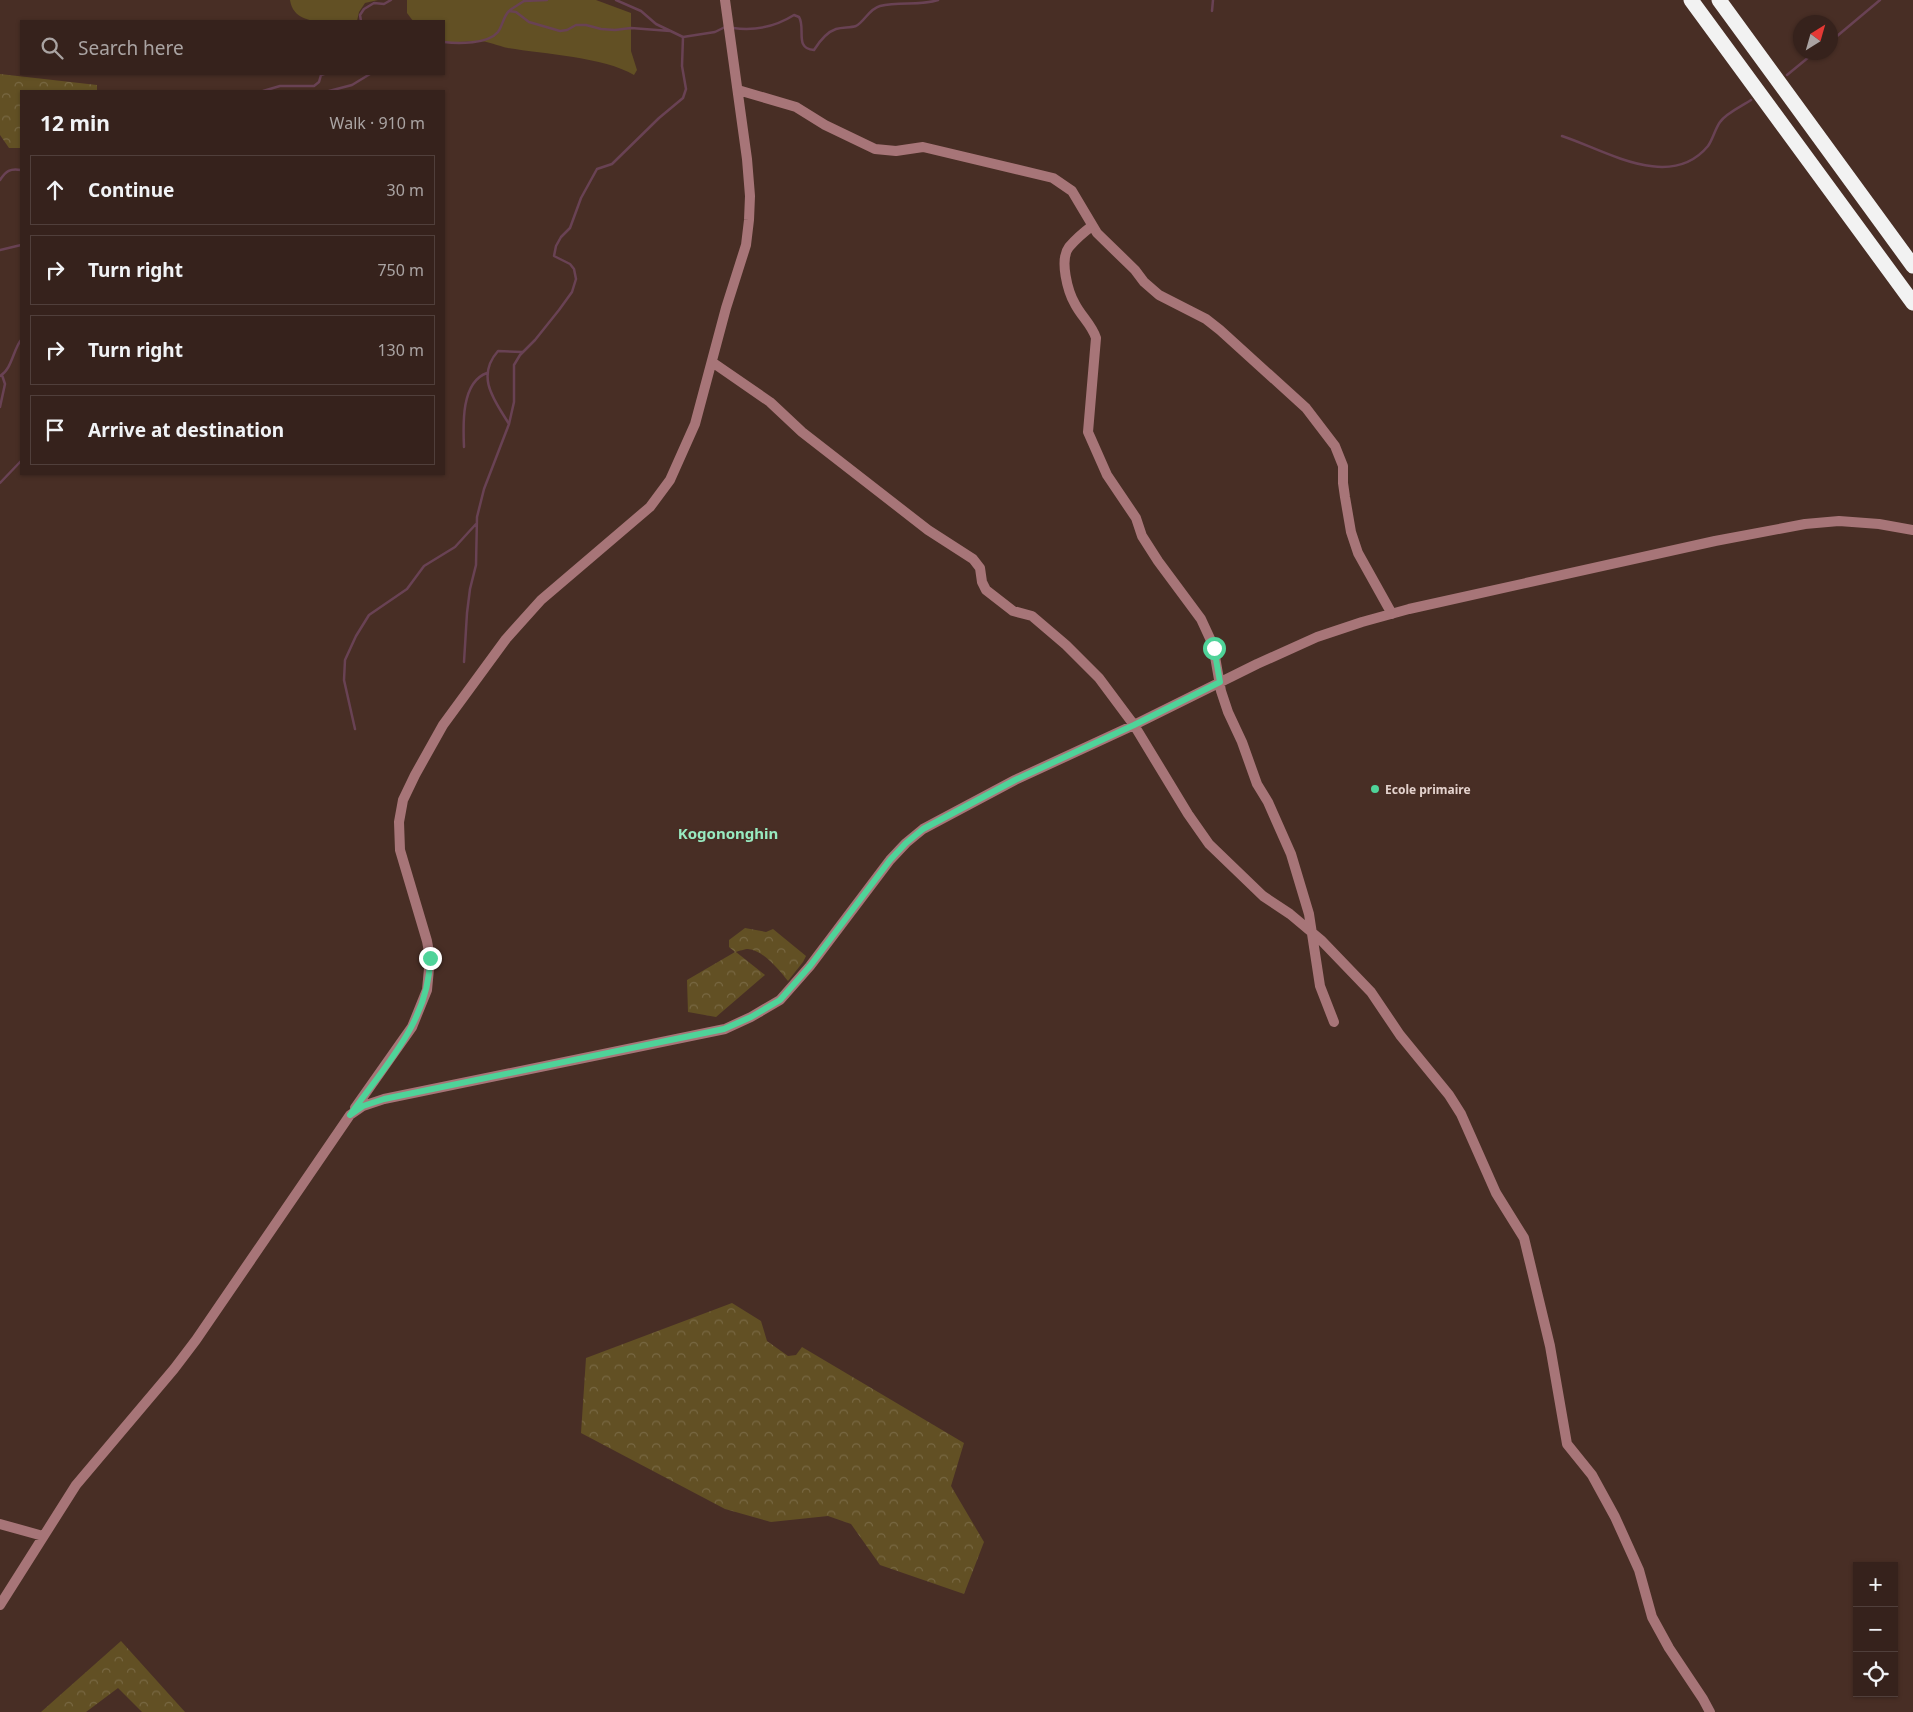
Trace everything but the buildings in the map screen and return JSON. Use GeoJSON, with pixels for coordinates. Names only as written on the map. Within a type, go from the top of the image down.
{"type":"FeatureCollection","features":[{"type":"Feature","properties":{"kind":"highway"},"geometry":{"type":"LineString","coordinates":[[1691,0],[1913,303]]}},
{"type":"Feature","properties":{"kind":"highway"},"geometry":{"type":"LineString","coordinates":[[1719,0],[1913,266]]}},
{"type":"Feature","properties":{"kind":"street"},"geometry":{"type":"LineString","coordinates":[[0,1605],[76,1485],[174,1369],[196,1340],[412,1027],[427,990],[430,958],[427,940],[400,850],[399,822],[403,800],[443,725],[506,639],[541,600],[650,507],[670,480],[695,424],[726,308],[746,245],[749,220],[750,196],[747,158],[725,0]]}},
{"type":"Feature","properties":{"kind":"street"},"geometry":{"type":"LineString","coordinates":[[738,90],[796,107],[825,125],[875,149],[896,151],[923,147],[1053,178],[1072,191],[1097,233],[1159,295],[1206,319],[1220,330],[1306,408],[1318,422],[1336,446],[1343,466],[1345,498],[1351,532],[1358,553],[1392,614]]}},
{"type":"Feature","properties":{"kind":"street"},"geometry":{"type":"LineString","coordinates":[[1092,226],[1068,249],[1065,265],[1068,287],[1075,305],[1094,331],[1096,338],[1088,432],[1107,475],[1136,518],[1142,536],[1201,619],[1213,645],[1228,712],[1242,742],[1256,784],[1268,802],[1291,854],[1310,914],[1320,986],[1334,1022]]}},
{"type":"Feature","properties":{"kind":"street"},"geometry":{"type":"LineString","coordinates":[[712,362],[770,402],[802,432],[928,530],[973,559],[980,568],[982,582],[986,590],[1013,611],[1032,616],[1099,678],[1134,725],[1188,814],[1209,844],[1263,896],[1290,914],[1312,933],[1371,992],[1400,1035],[1449,1095],[1461,1114],[1496,1193],[1524,1238],[1550,1346],[1567,1444],[1592,1475],[1615,1517],[1639,1570],[1652,1617],[1669,1648],[1710,1712]]}},
{"type":"Feature","properties":{"kind":"street"},"geometry":{"type":"LineString","coordinates":[[350,1115],[363,1106],[384,1099],[724,1029],[751,1017],[780,1000],[786,994],[810,966],[890,860],[923,829],[1015,780],[1134,725],[1317,636],[1392,614],[1715,541],[1805,524],[1839,521],[1879,524],[1913,530]]}},
{"type":"Feature","properties":{"kind":"street"},"geometry":{"type":"LineString","coordinates":[[0,1524],[43,1536]]}},
{"type":"Feature","properties":{"kind":"green space"},"geometry":{"type":"Polygon","coordinates":[[[290,0],[378,0],[365,3],[359,12],[357,20],[312,20],[299,16],[293,9],[290,0]]]}},
{"type":"Feature","properties":{"kind":"green space"},"geometry":{"type":"Polygon","coordinates":[[[407,0],[596,0],[631,13],[631,51],[637,70],[634,75],[607,64],[590,60],[508,48],[482,41],[445,42],[445,20],[412,20],[407,13],[407,0]]]}},
{"type":"Feature","properties":{"kind":"green space"},"geometry":{"type":"Polygon","coordinates":[[[0,74],[97,85],[97,90],[20,90],[20,148],[9,148],[0,135],[0,74]]]}},
{"type":"Feature","properties":{"kind":"green space"},"geometry":{"type":"Polygon","coordinates":[[[745,928],[766,932],[773,929],[806,956],[803,962],[788,981],[770,961],[754,950],[748,949],[736,952],[765,975],[716,1017],[688,1012],[687,980],[735,952],[729,947],[729,940],[745,928]]]}},
{"type":"Feature","properties":{"kind":"green space"},"geometry":{"type":"Polygon","coordinates":[[[732,1303],[761,1321],[767,1341],[788,1356],[796,1355],[802,1347],[964,1443],[951,1486],[984,1542],[964,1594],[880,1565],[851,1524],[828,1516],[771,1522],[725,1509],[581,1433],[586,1358],[732,1303]]]}},
{"type":"Feature","properties":{"kind":"green space"},"geometry":{"type":"Polygon","coordinates":[[[121,1641],[185,1712],[142,1712],[118,1688],[86,1712],[41,1712],[121,1641]]]}},
{"type":"Feature","properties":{"kind":"waterway"},"geometry":{"type":"LineString","coordinates":[[361,20],[360,15],[364,9],[374,3],[384,4],[391,0]]}},
{"type":"Feature","properties":{"kind":"waterway"},"geometry":{"type":"LineString","coordinates":[[510,10],[524,1],[547,0]]}},
{"type":"Feature","properties":{"kind":"waterway"},"geometry":{"type":"LineString","coordinates":[[616,0],[641,11],[656,24],[683,37],[715,32],[725,27]]}},
{"type":"Feature","properties":{"kind":"waterway"},"geometry":{"type":"LineString","coordinates":[[733,28],[765,27],[780,23],[794,15],[799,17],[801,22],[804,46],[814,50],[829,32],[856,26],[870,12],[880,6],[924,3],[938,0]]}},
{"type":"Feature","properties":{"kind":"waterway"},"geometry":{"type":"LineString","coordinates":[[1212,11],[1213,0]]}},
{"type":"Feature","properties":{"kind":"waterway"},"geometry":{"type":"LineString","coordinates":[[1838,35],[1880,0]]}},
{"type":"Feature","properties":{"kind":"waterway"},"geometry":{"type":"LineString","coordinates":[[445,42],[465,43],[487,39],[498,32],[509,11],[516,12],[529,22],[560,31],[567,30],[576,25],[615,30],[631,28],[670,31]]}},
{"type":"Feature","properties":{"kind":"waterway"},"geometry":{"type":"LineString","coordinates":[[464,662],[467,613],[476,565],[477,517],[484,489],[509,424],[514,402],[514,365],[520,355],[535,340],[572,292],[576,279],[574,269],[570,264],[554,256],[556,246],[561,237],[570,228],[581,198],[597,169],[612,164],[659,118],[683,98],[686,89],[682,66],[683,37]]}},
{"type":"Feature","properties":{"kind":"waterway"},"geometry":{"type":"LineString","coordinates":[[1787,75],[1805,60]]}},
{"type":"Feature","properties":{"kind":"waterway"},"geometry":{"type":"LineString","coordinates":[[266,90],[280,86],[314,86],[319,82],[321,75]]}},
{"type":"Feature","properties":{"kind":"waterway"},"geometry":{"type":"LineString","coordinates":[[333,90],[352,85],[368,75]]}},
{"type":"Feature","properties":{"kind":"waterway"},"geometry":{"type":"LineString","coordinates":[[1562,136],[1637,163],[1656,167],[1675,166],[1693,159],[1708,146],[1723,119],[1751,100]]}},
{"type":"Feature","properties":{"kind":"waterway"},"geometry":{"type":"LineString","coordinates":[[0,180],[9,171],[20,170]]}},
{"type":"Feature","properties":{"kind":"waterway"},"geometry":{"type":"LineString","coordinates":[[0,250],[20,245]]}},
{"type":"Feature","properties":{"kind":"waterway"},"geometry":{"type":"LineString","coordinates":[[0,376],[10,364],[20,342]]}},
{"type":"Feature","properties":{"kind":"waterway"},"geometry":{"type":"LineString","coordinates":[[509,424],[493,398],[488,379],[488,370],[491,361],[498,351],[522,352]]}},
{"type":"Feature","properties":{"kind":"waterway"},"geometry":{"type":"LineString","coordinates":[[464,447],[464,416],[468,395],[472,385],[487,373]]}},
{"type":"Feature","properties":{"kind":"waterway"},"geometry":{"type":"LineString","coordinates":[[0,407],[5,384],[2,375]]}},
{"type":"Feature","properties":{"kind":"waterway"},"geometry":{"type":"LineString","coordinates":[[0,483],[20,462]]}},
{"type":"Feature","properties":{"kind":"waterway"},"geometry":{"type":"LineString","coordinates":[[355,729],[344,680],[345,660],[356,636],[369,615],[407,589],[424,566],[455,547],[476,524]]}},
{"type":"Feature","properties":{"kind":"place","name":"Ecole primaire"},"geometry":{"type":"Point","coordinates":[1375,789]}},
{"type":"Feature","properties":{"kind":"district","name":"Kogononghin"},"geometry":{"type":"Point","coordinates":[728,833]}},
{"type":"Feature","properties":{"kind":"route"},"geometry":{"type":"LineString","coordinates":[[430,958],[427,990],[412,1027],[350,1115],[363,1106],[384,1099],[513,1074],[724,1029],[751,1017],[780,1000],[810,966],[890,860],[923,829],[1015,780],[1134,725],[1220,682],[1214,648]]}}]}
